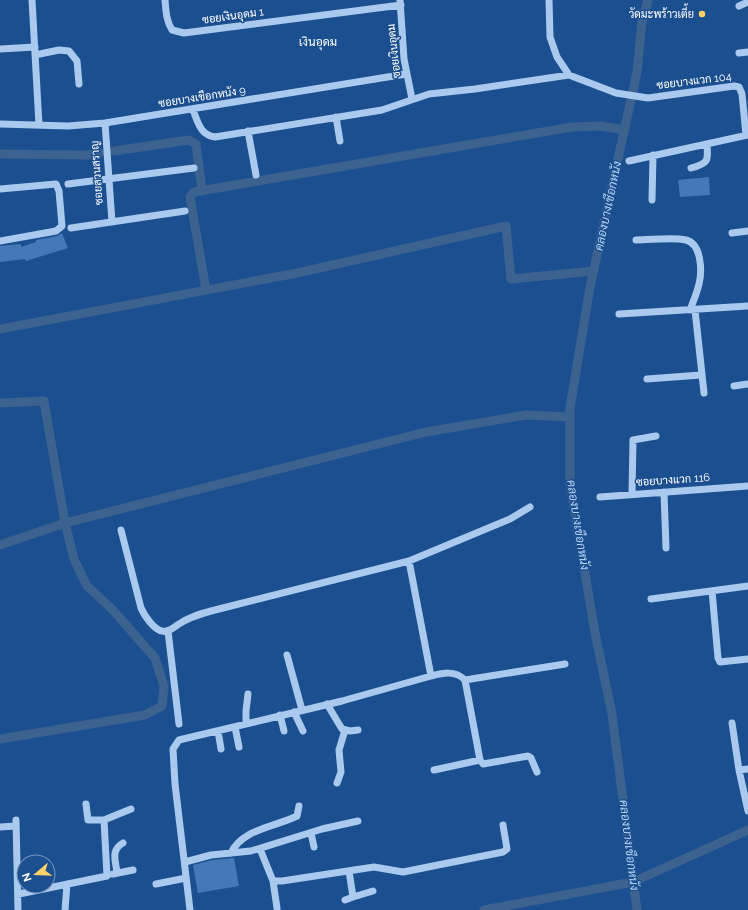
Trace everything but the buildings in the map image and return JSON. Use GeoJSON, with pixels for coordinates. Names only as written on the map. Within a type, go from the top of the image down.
{"type":"FeatureCollection","features":[{"type":"Feature","properties":{"kind":"street"},"geometry":{"type":"LineString","coordinates":[[32,0],[39,125]]}},
{"type":"Feature","properties":{"kind":"street","name":"ซอยเงินอุดม 1"},"geometry":{"type":"LineString","coordinates":[[165,0],[166,16],[172,30],[184,33],[400,2]]}},
{"type":"Feature","properties":{"kind":"street"},"geometry":{"type":"LineString","coordinates":[[193,110],[202,131],[207,136],[215,137],[382,110],[437,92],[475,89],[569,75],[557,57],[550,37],[549,0]]}},
{"type":"Feature","properties":{"kind":"street","name":"ซอยเงินอุดม"},"geometry":{"type":"LineString","coordinates":[[400,2],[406,74],[412,99]]}},
{"type":"Feature","properties":{"kind":"street"},"geometry":{"type":"LineString","coordinates":[[739,6],[748,2]]}},
{"type":"Feature","properties":{"kind":"street"},"geometry":{"type":"LineString","coordinates":[[0,49],[70,51],[76,61],[79,84]]}},
{"type":"Feature","properties":{"kind":"street"},"geometry":{"type":"LineString","coordinates":[[739,53],[748,52]]}},
{"type":"Feature","properties":{"kind":"street","name":"ซอยบางเชือกหนัง 9"},"geometry":{"type":"LineString","coordinates":[[0,124],[68,126],[105,123],[193,110],[406,74]]}},
{"type":"Feature","properties":{"kind":"street","name":"ซอยบางแวก 104"},"geometry":{"type":"LineString","coordinates":[[569,75],[616,93],[648,98],[734,86],[739,87],[742,94],[747,135]]}},
{"type":"Feature","properties":{"kind":"street"},"geometry":{"type":"LineString","coordinates":[[336,117],[340,141]]}},
{"type":"Feature","properties":{"kind":"street","name":"ซอยสวนสราญ"},"geometry":{"type":"LineString","coordinates":[[105,123],[112,222]]}},
{"type":"Feature","properties":{"kind":"street"},"geometry":{"type":"LineString","coordinates":[[248,131],[256,174]]}},
{"type":"Feature","properties":{"kind":"street"},"geometry":{"type":"LineString","coordinates":[[629,160],[747,135]]}},
{"type":"Feature","properties":{"kind":"street"},"geometry":{"type":"LineString","coordinates":[[691,168],[705,163],[707,160],[707,144]]}},
{"type":"Feature","properties":{"kind":"street"},"geometry":{"type":"LineString","coordinates":[[652,200],[653,155]]}},
{"type":"Feature","properties":{"kind":"street"},"geometry":{"type":"LineString","coordinates":[[68,184],[194,168]]}},
{"type":"Feature","properties":{"kind":"street"},"geometry":{"type":"LineString","coordinates":[[0,189],[56,184],[59,191],[62,226],[56,231],[0,241]]}},
{"type":"Feature","properties":{"kind":"street"},"geometry":{"type":"LineString","coordinates":[[71,228],[185,212]]}},
{"type":"Feature","properties":{"kind":"street"},"geometry":{"type":"LineString","coordinates":[[732,233],[748,231]]}},
{"type":"Feature","properties":{"kind":"street"},"geometry":{"type":"LineString","coordinates":[[636,240],[686,240],[695,247],[698,256],[700,275],[692,310],[704,393]]}},
{"type":"Feature","properties":{"kind":"street"},"geometry":{"type":"LineString","coordinates":[[619,314],[748,306]]}},
{"type":"Feature","properties":{"kind":"street"},"geometry":{"type":"LineString","coordinates":[[647,379],[701,375]]}},
{"type":"Feature","properties":{"kind":"street"},"geometry":{"type":"LineString","coordinates":[[734,386],[748,384]]}},
{"type":"Feature","properties":{"kind":"street"},"geometry":{"type":"LineString","coordinates":[[632,494],[633,440],[656,436]]}},
{"type":"Feature","properties":{"kind":"street","name":"ซอยบางแวก 116"},"geometry":{"type":"LineString","coordinates":[[600,497],[748,486]]}},
{"type":"Feature","properties":{"kind":"street"},"geometry":{"type":"LineString","coordinates":[[664,492],[666,548]]}},
{"type":"Feature","properties":{"kind":"street"},"geometry":{"type":"LineString","coordinates":[[121,530],[141,608],[144,614],[158,630],[162,632],[168,631],[192,617],[212,611],[409,561],[510,519],[530,507]]}},
{"type":"Feature","properties":{"kind":"street"},"geometry":{"type":"LineString","coordinates":[[409,561],[431,676]]}},
{"type":"Feature","properties":{"kind":"street"},"geometry":{"type":"LineString","coordinates":[[651,599],[748,586]]}},
{"type":"Feature","properties":{"kind":"street"},"geometry":{"type":"LineString","coordinates":[[712,591],[718,658],[720,662],[748,659]]}},
{"type":"Feature","properties":{"kind":"street"},"geometry":{"type":"LineString","coordinates":[[168,631],[179,724]]}},
{"type":"Feature","properties":{"kind":"street"},"geometry":{"type":"LineString","coordinates":[[287,655],[302,710]]}},
{"type":"Feature","properties":{"kind":"street"},"geometry":{"type":"LineString","coordinates":[[190,910],[177,805],[173,749],[179,740],[327,704],[444,673],[455,673],[465,680],[566,664]]}},
{"type":"Feature","properties":{"kind":"street"},"geometry":{"type":"LineString","coordinates":[[465,680],[480,760],[483,764],[528,756],[531,758],[537,772]]}},
{"type":"Feature","properties":{"kind":"street"},"geometry":{"type":"LineString","coordinates":[[246,724],[248,694]]}},
{"type":"Feature","properties":{"kind":"street"},"geometry":{"type":"LineString","coordinates":[[327,704],[337,723],[345,730],[358,730]]}},
{"type":"Feature","properties":{"kind":"street"},"geometry":{"type":"LineString","coordinates":[[294,712],[302,731]]}},
{"type":"Feature","properties":{"kind":"street"},"geometry":{"type":"LineString","coordinates":[[280,715],[284,731]]}},
{"type":"Feature","properties":{"kind":"street"},"geometry":{"type":"LineString","coordinates":[[732,723],[739,770],[748,811]]}},
{"type":"Feature","properties":{"kind":"street"},"geometry":{"type":"LineString","coordinates":[[235,727],[239,746]]}},
{"type":"Feature","properties":{"kind":"street"},"geometry":{"type":"LineString","coordinates":[[337,783],[341,772],[339,750],[345,730]]}},
{"type":"Feature","properties":{"kind":"street"},"geometry":{"type":"LineString","coordinates":[[218,731],[221,750]]}},
{"type":"Feature","properties":{"kind":"street"},"geometry":{"type":"LineString","coordinates":[[434,770],[480,760]]}},
{"type":"Feature","properties":{"kind":"street"},"geometry":{"type":"LineString","coordinates":[[739,770],[748,769]]}},
{"type":"Feature","properties":{"kind":"street"},"geometry":{"type":"LineString","coordinates":[[86,804],[88,820],[104,820],[132,809]]}},
{"type":"Feature","properties":{"kind":"street"},"geometry":{"type":"LineString","coordinates":[[231,853],[234,846],[247,835],[297,816],[299,806]]}},
{"type":"Feature","properties":{"kind":"street"},"geometry":{"type":"LineString","coordinates":[[104,820],[107,876]]}},
{"type":"Feature","properties":{"kind":"street"},"geometry":{"type":"LineString","coordinates":[[185,862],[211,855],[242,853],[260,849],[311,833],[358,821]]}},
{"type":"Feature","properties":{"kind":"street"},"geometry":{"type":"LineString","coordinates":[[0,827],[16,823],[17,854]]}},
{"type":"Feature","properties":{"kind":"street"},"geometry":{"type":"LineString","coordinates":[[273,881],[378,867],[403,872],[503,852],[507,849],[503,825]]}},
{"type":"Feature","properties":{"kind":"street"},"geometry":{"type":"LineString","coordinates":[[311,833],[314,847]]}},
{"type":"Feature","properties":{"kind":"street"},"geometry":{"type":"LineString","coordinates":[[117,873],[114,853],[118,846],[123,844]]}},
{"type":"Feature","properties":{"kind":"street"},"geometry":{"type":"LineString","coordinates":[[260,849],[273,881],[276,908]]}},
{"type":"Feature","properties":{"kind":"street"},"geometry":{"type":"LineString","coordinates":[[56,886],[132,870]]}},
{"type":"Feature","properties":{"kind":"street"},"geometry":{"type":"LineString","coordinates":[[349,871],[353,897]]}},
{"type":"Feature","properties":{"kind":"street"},"geometry":{"type":"LineString","coordinates":[[156,884],[186,878]]}},
{"type":"Feature","properties":{"kind":"street"},"geometry":{"type":"LineString","coordinates":[[65,910],[66,884]]}},
{"type":"Feature","properties":{"kind":"street"},"geometry":{"type":"LineString","coordinates":[[344,900],[373,891]]}},
{"type":"Feature","properties":{"kind":"street"},"geometry":{"type":"LineString","coordinates":[[18,910],[19,894]]}},
{"type":"Feature","properties":{"kind":"waterway","name":"คลองบางเชือกหนัง"},"geometry":{"type":"LineString","coordinates":[[637,910],[612,714],[595,633],[570,484],[570,408],[590,287],[637,72],[642,22],[648,0]]}},
{"type":"Feature","properties":{"kind":"waterway"},"geometry":{"type":"LineString","coordinates":[[206,290],[190,197],[194,192],[572,127],[600,126],[625,130]]}},
{"type":"Feature","properties":{"kind":"waterway"},"geometry":{"type":"LineString","coordinates":[[114,151],[189,140],[196,144],[202,190]]}},
{"type":"Feature","properties":{"kind":"waterway"},"geometry":{"type":"LineString","coordinates":[[0,154],[89,155],[100,153]]}},
{"type":"Feature","properties":{"kind":"waterway"},"geometry":{"type":"LineString","coordinates":[[0,329],[297,273],[506,226],[511,279],[594,271]]}},
{"type":"Feature","properties":{"kind":"waterway"},"geometry":{"type":"LineString","coordinates":[[0,403],[44,401],[65,523],[74,559],[87,586],[112,609],[155,658],[164,686],[162,706],[145,715],[0,739]]}},
{"type":"Feature","properties":{"kind":"waterway"},"geometry":{"type":"LineString","coordinates":[[0,545],[65,523],[426,432],[526,415],[570,417]]}},
{"type":"Feature","properties":{"kind":"waterway"},"geometry":{"type":"LineString","coordinates":[[484,910],[633,882],[748,830]]}},
{"type":"Feature","properties":{"kind":"place","name":"วัดมะพร้าวเตี้ย"},"geometry":{"type":"Point","coordinates":[702,14]}},
{"type":"Feature","properties":{"kind":"district","name":"เงินอุดม"},"geometry":{"type":"Point","coordinates":[318,42]}}]}
